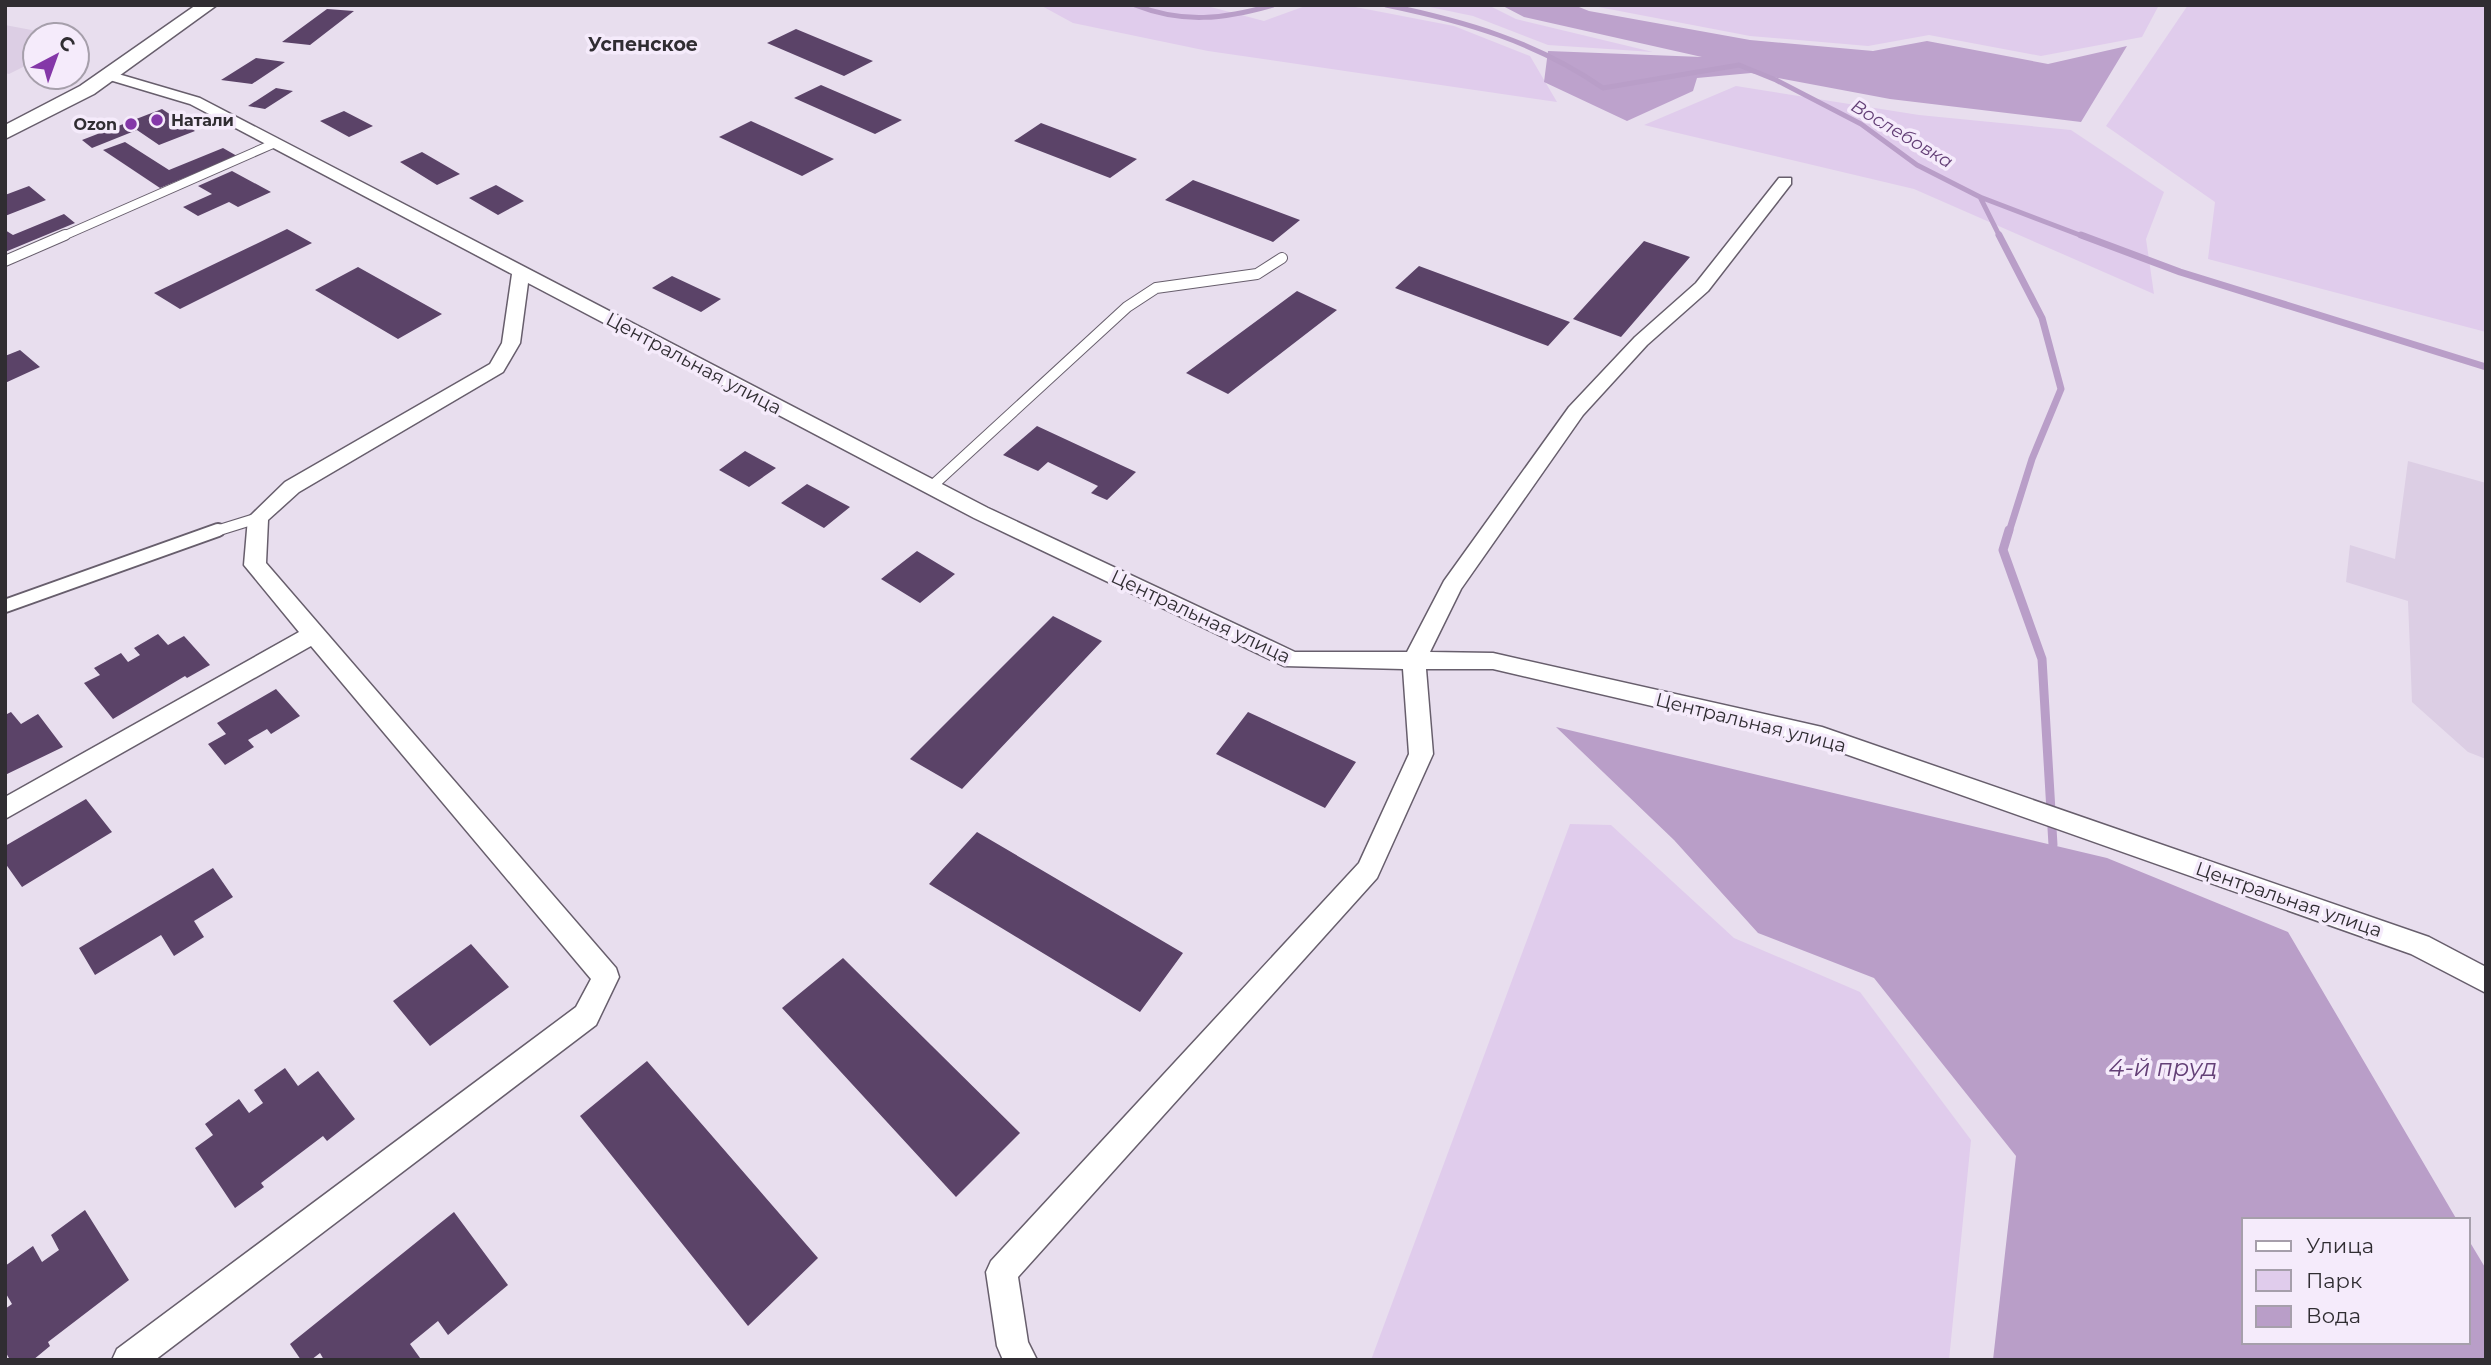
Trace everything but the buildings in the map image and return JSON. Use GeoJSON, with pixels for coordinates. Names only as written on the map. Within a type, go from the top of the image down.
{"type":"FeatureCollection","features":[{"type":"Feature","properties":{"kind":"main road"},"geometry":{"type":"LineString","coordinates":[[5,132],[87,90],[208,5]]}},
{"type":"Feature","properties":{"kind":"street","name":"Центральная улица"},"geometry":{"type":"LineString","coordinates":[[108,75],[195,101],[931,487],[1292,660],[1493,661],[1822,736],[2420,944],[2486,981]]}},
{"type":"Feature","properties":{"kind":"street"},"geometry":{"type":"LineString","coordinates":[[1021,1360],[1013,1346],[1002,1272],[1368,870],[1421,754],[1414,661],[1452,586],[1576,411],[1641,341],[1702,287],[1785,181]]}},
{"type":"Feature","properties":{"kind":"street"},"geometry":{"type":"LineString","coordinates":[[128,1360],[586,1016],[606,977],[255,565],[258,518],[292,487],[497,368],[511,343],[521,272]]}},
{"type":"Feature","properties":{"kind":"street"},"geometry":{"type":"LineString","coordinates":[[5,809],[314,634]]}},
{"type":"Feature","properties":{"kind":"lane"},"geometry":{"type":"LineString","coordinates":[[5,261],[275,143]]}},
{"type":"Feature","properties":{"kind":"lane"},"geometry":{"type":"LineString","coordinates":[[931,487],[1127,307],[1156,288],[1257,274],[1282,258]]}},
{"type":"Feature","properties":{"kind":"lane"},"geometry":{"type":"LineString","coordinates":[[5,606],[173,544],[258,518]]}},
{"type":"Feature","properties":{"kind":"shaded area"},"geometry":{"type":"Polygon","coordinates":[[[1501,5],[1574,5],[1589,11],[1750,40],[1873,51],[1927,41],[2048,64],[2127,46],[2081,122],[1890,99],[1751,73],[1697,78],[1693,91],[1627,121],[1544,82],[1548,51],[1702,57],[1524,17],[1501,5]]]}},
{"type":"Feature","properties":{"kind":"shaded area"},"geometry":{"type":"Polygon","coordinates":[[[5,25],[21,28],[21,68],[9,74],[5,73],[5,25]]]}},
{"type":"Feature","properties":{"kind":"shaded area"},"geometry":{"type":"Polygon","coordinates":[[[2408,461],[2486,483],[2486,759],[2468,752],[2412,702],[2408,601],[2346,582],[2350,545],[2395,559],[2408,461]]]}},
{"type":"Feature","properties":{"kind":"green space"},"geometry":{"type":"Polygon","coordinates":[[[1040,5],[1203,5],[1264,21],[1308,5],[1345,5],[1454,26],[1530,56],[1557,102],[1208,51],[1073,23],[1040,5]]]}},
{"type":"Feature","properties":{"kind":"green space"},"geometry":{"type":"Polygon","coordinates":[[[1420,5],[1488,5],[1516,19],[1653,52],[1548,45],[1473,16],[1420,5]]]}},
{"type":"Feature","properties":{"kind":"green space"},"geometry":{"type":"Polygon","coordinates":[[[1588,5],[2159,5],[2142,37],[2041,56],[1929,35],[1868,46],[1750,36],[1588,5]]]}},
{"type":"Feature","properties":{"kind":"green space"},"geometry":{"type":"Polygon","coordinates":[[[2188,5],[2486,5],[2486,332],[2208,259],[2215,202],[2106,126],[2188,5]]]}},
{"type":"Feature","properties":{"kind":"green space"},"geometry":{"type":"Polygon","coordinates":[[[1736,86],[1919,115],[2071,130],[2164,192],[2146,239],[2154,294],[1914,189],[1644,125],[1736,86]]]}},
{"type":"Feature","properties":{"kind":"green space"},"geometry":{"type":"Polygon","coordinates":[[[1570,824],[1611,825],[1734,938],[1860,992],[1971,1140],[1949,1360],[1371,1360],[1570,824]]]}},
{"type":"Feature","properties":{"kind":"water","name":"4-й пруд"},"geometry":{"type":"Polygon","coordinates":[[[1556,727],[2107,858],[2288,932],[2456,1218],[2242,1218],[2242,1344],[2470,1344],[2470,1242],[2486,1269],[2486,1360],[1993,1360],[2016,1156],[1874,978],[1758,933],[1674,840],[1556,727]]]}},
{"type":"Feature","properties":{"kind":"waterway"},"geometry":{"type":"LineString","coordinates":[[1135,5],[1187,17],[1238,14],[1273,5]]}},
{"type":"Feature","properties":{"kind":"waterway","name":"Вослебовка"},"geometry":{"type":"LineString","coordinates":[[1386,5],[1444,18],[1499,35],[1552,58],[1603,88],[1739,65],[1776,80],[1861,124],[1917,165],[1980,197]]}},
{"type":"Feature","properties":{"kind":"waterway","name":"Вослебовка"},"geometry":{"type":"LineString","coordinates":[[1980,197],[2085,237]]}},
{"type":"Feature","properties":{"kind":"waterway"},"geometry":{"type":"LineString","coordinates":[[1980,197],[1999,235]]}},
{"type":"Feature","properties":{"kind":"waterway"},"geometry":{"type":"LineString","coordinates":[[1999,235],[2042,318],[2061,389],[2032,459],[2009,532]]}},
{"type":"Feature","properties":{"kind":"waterway","name":"Вослебовка"},"geometry":{"type":"LineString","coordinates":[[2081,235],[2180,272],[2486,367]]}},
{"type":"Feature","properties":{"kind":"waterway"},"geometry":{"type":"LineString","coordinates":[[2009,530],[2003,550],[2042,659],[2053,845]]}},
{"type":"Feature","properties":{"kind":"place","name":"Натали"},"geometry":{"type":"Point","coordinates":[157,120]}},
{"type":"Feature","properties":{"kind":"place","name":"Ozon"},"geometry":{"type":"Point","coordinates":[131,124]}},
{"type":"Feature","properties":{"kind":"district","name":"Успенское"},"geometry":{"type":"Point","coordinates":[643,44]}}]}
